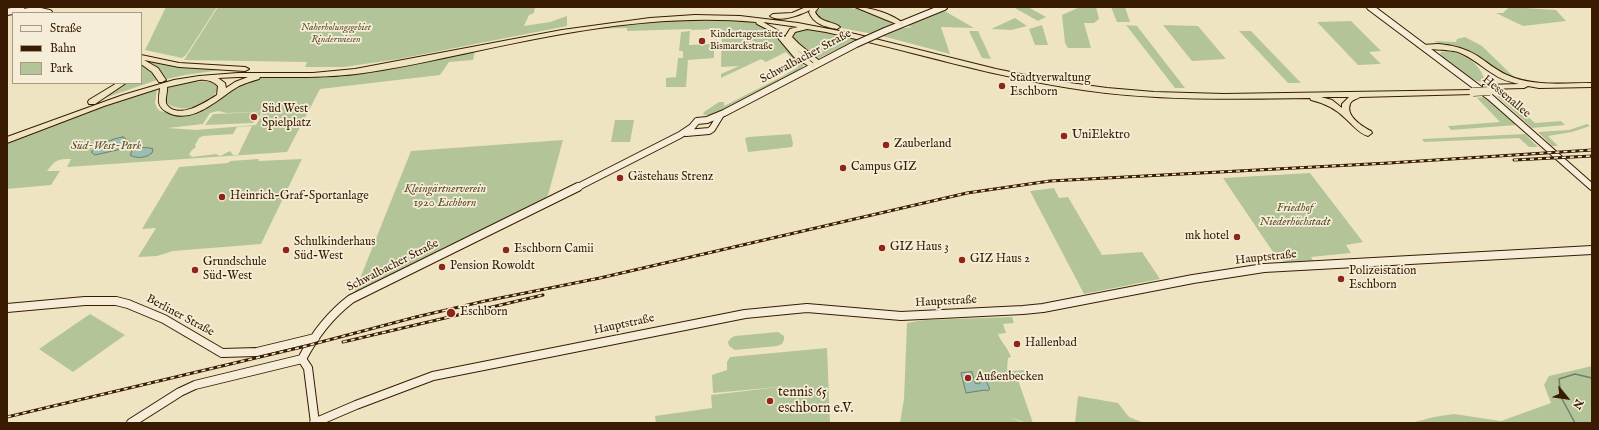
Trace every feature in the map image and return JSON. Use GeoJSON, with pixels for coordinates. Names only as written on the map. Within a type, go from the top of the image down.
{"type":"FeatureCollection","features":[{"type":"Feature","properties":{"kind":"highway"},"geometry":{"type":"LineString","coordinates":[[7,136],[124,92],[167,81],[213,73],[320,71],[365,67],[570,28],[635,18],[695,14],[789,16],[800,13],[812,7]]}},
{"type":"Feature","properties":{"kind":"highway"},"geometry":{"type":"LineString","coordinates":[[816,7],[812,12],[812,15],[817,20],[854,32]]}},
{"type":"Feature","properties":{"kind":"highway"},"geometry":{"type":"LineString","coordinates":[[858,7],[880,14],[902,24]]}},
{"type":"Feature","properties":{"kind":"highway"},"geometry":{"type":"LineString","coordinates":[[756,16],[798,21],[854,32],[968,61],[1027,74],[1059,80],[1128,89],[1168,92],[1471,89]]}},
{"type":"Feature","properties":{"kind":"highway"},"geometry":{"type":"LineString","coordinates":[[7,140],[113,100],[157,86],[194,79],[231,75],[317,75],[365,70],[538,36],[615,23],[669,18],[736,18],[780,22],[827,30],[996,72],[1087,88],[1171,95],[1291,96],[1592,85]]}},
{"type":"Feature","properties":{"kind":"highway"},"geometry":{"type":"LineString","coordinates":[[736,18],[757,23],[772,29],[797,56],[815,64]]}},
{"type":"Feature","properties":{"kind":"highway"},"geometry":{"type":"LineString","coordinates":[[815,64],[789,39],[789,34],[792,30],[799,28],[827,30]]}},
{"type":"Feature","properties":{"kind":"highway"},"geometry":{"type":"LineString","coordinates":[[1425,49],[1441,46],[1458,50],[1474,57],[1503,76],[1526,84],[1545,86]]}},
{"type":"Feature","properties":{"kind":"highway"},"geometry":{"type":"LineString","coordinates":[[1425,49],[1447,49],[1462,53],[1471,58],[1488,74],[1489,81],[1486,88]]}},
{"type":"Feature","properties":{"kind":"highway"},"geometry":{"type":"LineString","coordinates":[[142,57],[179,65],[262,71]]}},
{"type":"Feature","properties":{"kind":"highway"},"geometry":{"type":"LineString","coordinates":[[142,62],[155,70],[163,84],[163,105],[173,111],[196,109],[208,104],[236,85],[249,79],[277,75]]}},
{"type":"Feature","properties":{"kind":"highway"},"geometry":{"type":"LineString","coordinates":[[194,79],[211,79],[219,82],[223,88],[218,98]]}},
{"type":"Feature","properties":{"kind":"highway"},"geometry":{"type":"LineString","coordinates":[[80,108],[107,94],[121,84]]}},
{"type":"Feature","properties":{"kind":"highway"},"geometry":{"type":"LineString","coordinates":[[1486,88],[1592,89]]}},
{"type":"Feature","properties":{"kind":"highway"},"geometry":{"type":"LineString","coordinates":[[1348,116],[1345,107],[1346,102],[1350,98],[1364,94]]}},
{"type":"Feature","properties":{"kind":"highway"},"geometry":{"type":"LineString","coordinates":[[1291,96],[1316,98],[1329,102],[1348,116],[1361,130],[1368,133]]}},
{"type":"Feature","properties":{"kind":"street"},"geometry":{"type":"LineString","coordinates":[[7,12],[29,7]]}},
{"type":"Feature","properties":{"kind":"street"},"geometry":{"type":"LineString","coordinates":[[39,7],[52,12]]}},
{"type":"Feature","properties":{"kind":"street","name":"Schwalbacher Straße"},"geometry":{"type":"LineString","coordinates":[[694,129],[694,123],[698,120],[710,122],[815,64],[885,31],[944,7]]}},
{"type":"Feature","properties":{"kind":"street","name":"Hessenallee"},"geometry":{"type":"LineString","coordinates":[[1370,7],[1490,97],[1592,188]]}},
{"type":"Feature","properties":{"kind":"street"},"geometry":{"type":"LineString","coordinates":[[23,12],[36,10],[45,12]]}},
{"type":"Feature","properties":{"kind":"street","name":"Schwalbacher Straße"},"geometry":{"type":"LineString","coordinates":[[302,359],[315,338],[336,312],[351,299],[680,135],[694,129],[707,132],[713,128],[710,122]]}},
{"type":"Feature","properties":{"kind":"street","name":"Hauptstraße"},"geometry":{"type":"LineString","coordinates":[[314,423],[356,405],[433,376],[688,324],[767,311],[807,308],[901,316],[1023,310],[1043,308],[1193,279],[1264,268],[1592,250]]}},
{"type":"Feature","properties":{"kind":"street","name":"Berliner Straße"},"geometry":{"type":"LineString","coordinates":[[7,308],[83,301],[127,303],[144,309],[222,352],[236,354],[248,354],[315,338]]}},
{"type":"Feature","properties":{"kind":"street"},"geometry":{"type":"LineString","coordinates":[[131,423],[180,392],[195,385],[302,359],[308,368],[314,423]]}},
{"type":"Feature","properties":{"kind":"green space"},"geometry":{"type":"Polygon","coordinates":[[[166,7],[217,7],[186,55],[182,58],[145,50],[166,7]]]}},
{"type":"Feature","properties":{"kind":"green space","name":"Naherholungsgebiet Rinderwiesen"},"geometry":{"type":"Polygon","coordinates":[[[218,7],[535,7],[534,13],[529,15],[524,26],[550,22],[567,16],[567,26],[399,59],[344,67],[305,67],[307,62],[184,60],[218,7]]]}},
{"type":"Feature","properties":{"kind":"green space"},"geometry":{"type":"Polygon","coordinates":[[[824,7],[851,8],[868,12],[885,19],[892,24],[873,34],[835,26],[821,19],[816,14],[816,11],[824,7]]]}},
{"type":"Feature","properties":{"kind":"green space"},"geometry":{"type":"Polygon","coordinates":[[[1013,7],[1028,7],[1046,17],[1038,21],[1013,7]]]}},
{"type":"Feature","properties":{"kind":"green space"},"geometry":{"type":"Polygon","coordinates":[[[1080,7],[1096,7],[1099,19],[1094,23],[1084,23],[1091,48],[1068,48],[1065,43],[1062,15],[1080,7]]]}},
{"type":"Feature","properties":{"kind":"green space"},"geometry":{"type":"Polygon","coordinates":[[[1111,7],[1125,7],[1130,22],[1117,22],[1111,7]]]}},
{"type":"Feature","properties":{"kind":"green space"},"geometry":{"type":"Polygon","coordinates":[[[1509,7],[1556,10],[1566,21],[1523,26],[1496,13],[1503,13],[1509,7]]]}},
{"type":"Feature","properties":{"kind":"green space"},"geometry":{"type":"Polygon","coordinates":[[[943,10],[974,28],[941,27],[950,54],[882,36],[898,29],[912,27],[909,26],[909,24],[943,10]]]}},
{"type":"Feature","properties":{"kind":"green space"},"geometry":{"type":"Polygon","coordinates":[[[1015,18],[1027,26],[1011,30],[991,29],[1015,18]]]}},
{"type":"Feature","properties":{"kind":"green space"},"geometry":{"type":"Polygon","coordinates":[[[661,20],[732,20],[758,24],[768,28],[777,35],[803,62],[804,65],[788,77],[733,106],[712,115],[704,115],[704,112],[719,102],[724,102],[724,106],[783,76],[798,67],[798,65],[786,52],[766,62],[761,59],[721,78],[721,74],[739,66],[721,67],[722,29],[627,31],[627,28],[590,29],[661,20]]]}},
{"type":"Feature","properties":{"kind":"green space"},"geometry":{"type":"Polygon","coordinates":[[[1351,21],[1381,51],[1369,52],[1381,64],[1358,65],[1317,22],[1351,21]]]}},
{"type":"Feature","properties":{"kind":"green space"},"geometry":{"type":"Polygon","coordinates":[[[1042,25],[1048,45],[1035,45],[1029,29],[1042,25]]]}},
{"type":"Feature","properties":{"kind":"green space"},"geometry":{"type":"Polygon","coordinates":[[[1126,25],[1137,26],[1185,88],[1175,88],[1126,25]]]}},
{"type":"Feature","properties":{"kind":"green space"},"geometry":{"type":"Polygon","coordinates":[[[1163,25],[1198,26],[1226,59],[1192,61],[1163,25]]]}},
{"type":"Feature","properties":{"kind":"green space"},"geometry":{"type":"Polygon","coordinates":[[[802,28],[859,39],[819,58],[814,57],[793,40],[790,35],[794,31],[802,28]]]}},
{"type":"Feature","properties":{"kind":"green space"},"geometry":{"type":"Polygon","coordinates":[[[690,31],[689,45],[714,44],[714,58],[688,60],[686,87],[666,87],[666,78],[676,77],[678,58],[683,58],[683,51],[679,51],[681,32],[690,31]]]}},
{"type":"Feature","properties":{"kind":"green space"},"geometry":{"type":"Polygon","coordinates":[[[969,31],[978,31],[991,59],[982,58],[969,31]]]}},
{"type":"Feature","properties":{"kind":"green space"},"geometry":{"type":"Polygon","coordinates":[[[1239,31],[1251,31],[1301,83],[1288,83],[1239,31]]]}},
{"type":"Feature","properties":{"kind":"green space"},"geometry":{"type":"Polygon","coordinates":[[[1465,37],[1482,46],[1517,80],[1453,47],[1434,41],[1456,42],[1457,39],[1465,37]]]}},
{"type":"Feature","properties":{"kind":"green space","name":"Süd-West-Park"},"geometry":{"type":"Polygon","coordinates":[[[475,51],[473,60],[449,62],[440,75],[320,89],[287,152],[67,167],[71,159],[63,159],[55,162],[47,171],[60,171],[51,185],[7,189],[7,143],[111,103],[157,89],[155,103],[157,108],[160,111],[175,114],[204,109],[237,86],[258,78],[313,78],[475,51]],[[218,111],[210,113],[203,124],[168,128],[196,130],[256,125],[264,112],[279,111],[227,113],[218,111]],[[252,126],[237,127],[233,134],[203,136],[199,138],[195,145],[196,147],[189,154],[192,157],[216,154],[220,156],[230,151],[233,155],[238,155],[252,126]]]}},
{"type":"Feature","properties":{"kind":"green space"},"geometry":{"type":"Polygon","coordinates":[[[1448,51],[1460,54],[1474,63],[1484,78],[1481,82],[1464,75],[1447,62],[1440,53],[1448,51]]]}},
{"type":"Feature","properties":{"kind":"green space"},"geometry":{"type":"Polygon","coordinates":[[[147,61],[190,68],[229,69],[167,79],[159,68],[147,61]]]}},
{"type":"Feature","properties":{"kind":"green space"},"geometry":{"type":"Polygon","coordinates":[[[142,65],[154,75],[157,80],[99,100],[123,84],[142,84],[142,65]]]}},
{"type":"Feature","properties":{"kind":"green space"},"geometry":{"type":"Polygon","coordinates":[[[207,81],[215,84],[218,89],[209,100],[203,104],[196,107],[181,108],[168,104],[168,87],[207,81]]]}},
{"type":"Feature","properties":{"kind":"green space"},"geometry":{"type":"Polygon","coordinates":[[[1504,95],[1535,123],[1561,121],[1565,125],[1532,128],[1497,96],[1504,95]]]}},
{"type":"Feature","properties":{"kind":"green space"},"geometry":{"type":"Polygon","coordinates":[[[1484,97],[1516,125],[1451,130],[1448,126],[1500,122],[1477,98],[1484,97]]]}},
{"type":"Feature","properties":{"kind":"green space"},"geometry":{"type":"Polygon","coordinates":[[[262,112],[258,119],[253,123],[205,125],[213,114],[262,112]]]}},
{"type":"Feature","properties":{"kind":"green space"},"geometry":{"type":"Polygon","coordinates":[[[615,120],[634,120],[630,142],[611,142],[615,120]]]}},
{"type":"Feature","properties":{"kind":"green space"},"geometry":{"type":"Polygon","coordinates":[[[1587,124],[1590,126],[1572,132],[1548,136],[1558,146],[1552,146],[1538,132],[1569,130],[1587,124]]]}},
{"type":"Feature","properties":{"kind":"green space"},"geometry":{"type":"Polygon","coordinates":[[[791,134],[793,144],[792,147],[748,152],[745,138],[791,134]]]}},
{"type":"Feature","properties":{"kind":"green space"},"geometry":{"type":"Polygon","coordinates":[[[1525,134],[1538,147],[1529,147],[1519,138],[1424,142],[1422,139],[1525,134]]]}},
{"type":"Feature","properties":{"kind":"green space","name":"Kleingärtnerverein 1920 Eschborn"},"geometry":{"type":"Polygon","coordinates":[[[563,140],[548,195],[543,201],[357,293],[355,291],[411,151],[563,140]]]}},
{"type":"Feature","properties":{"kind":"green space","name":"Heinrich-Graf-Sportanlage"},"geometry":{"type":"Polygon","coordinates":[[[259,159],[258,161],[302,159],[261,244],[173,251],[157,256],[138,257],[156,228],[142,229],[179,167],[259,159]]]}},
{"type":"Feature","properties":{"kind":"green space","name":"Friedhof Niederhöchstadt"},"geometry":{"type":"Polygon","coordinates":[[[1310,173],[1363,242],[1346,245],[1351,253],[1311,257],[1314,262],[1286,264],[1273,252],[1223,178],[1310,173]]]}},
{"type":"Feature","properties":{"kind":"green space"},"geometry":{"type":"Polygon","coordinates":[[[1054,188],[1059,198],[1068,197],[1102,255],[1142,252],[1160,279],[1084,294],[1030,191],[1054,188]]]}},
{"type":"Feature","properties":{"kind":"green space"},"geometry":{"type":"Polygon","coordinates":[[[90,314],[125,335],[73,372],[39,349],[90,314]]]}},
{"type":"Feature","properties":{"kind":"green space"},"geometry":{"type":"Polygon","coordinates":[[[1012,317],[1014,323],[1003,324],[1006,333],[998,334],[1011,357],[1008,358],[1007,369],[1011,369],[1012,371],[1024,370],[1026,376],[1017,377],[1033,423],[1026,423],[1010,417],[1023,423],[900,423],[904,399],[907,323],[924,320],[1012,317]]]}},
{"type":"Feature","properties":{"kind":"green space"},"geometry":{"type":"Polygon","coordinates":[[[778,332],[784,336],[784,340],[782,344],[777,346],[735,350],[729,346],[728,342],[735,336],[778,332]]]}},
{"type":"Feature","properties":{"kind":"green space"},"geometry":{"type":"Polygon","coordinates":[[[827,348],[830,423],[656,423],[655,416],[712,408],[711,395],[779,387],[713,393],[712,375],[727,370],[727,362],[730,357],[827,348]]]}},
{"type":"Feature","properties":{"kind":"green space"},"geometry":{"type":"Polygon","coordinates":[[[1592,366],[1592,423],[1411,423],[1454,414],[1501,421],[1551,403],[1544,385],[1549,376],[1592,366]]]}},
{"type":"Feature","properties":{"kind":"green space"},"geometry":{"type":"Polygon","coordinates":[[[1078,396],[1118,403],[1129,417],[1144,423],[1075,423],[1078,396]]]}},
{"type":"Feature","properties":{"kind":"water"},"geometry":{"type":"Polygon","coordinates":[[[123,137],[130,142],[130,147],[150,148],[153,149],[152,153],[147,156],[138,157],[130,155],[132,151],[126,148],[95,155],[91,152],[106,142],[123,137]]]}},
{"type":"Feature","properties":{"kind":"water","name":"Außenbecken"},"geometry":{"type":"Polygon","coordinates":[[[972,372],[975,383],[980,383],[978,376],[983,375],[990,389],[987,391],[966,393],[961,373],[972,372]]]}},
{"type":"Feature","properties":{"kind":"waterway"},"geometry":{"type":"LineString","coordinates":[[1575,423],[1561,397],[1559,379],[1575,374],[1592,378]]}},
{"type":"Feature","properties":{"kind":"railway"},"geometry":{"type":"LineString","coordinates":[[7,417],[302,347],[416,317],[485,301],[600,278],[967,193],[1050,181],[1389,163],[1592,150]]}},
{"type":"Feature","properties":{"kind":"railway"},"geometry":{"type":"LineString","coordinates":[[1514,160],[1592,156]]}},
{"type":"Feature","properties":{"kind":"railway"},"geometry":{"type":"LineString","coordinates":[[343,342],[543,295]]}},
{"type":"Feature","properties":{"kind":"place","name":"Kindertagesstätte Bismarckstraße"},"geometry":{"type":"Point","coordinates":[702,41]}},
{"type":"Feature","properties":{"kind":"place","name":"Stadtverwaltung Eschborn"},"geometry":{"type":"Point","coordinates":[1002,86]}},
{"type":"Feature","properties":{"kind":"place","name":"Süd West Spielplatz"},"geometry":{"type":"Point","coordinates":[254,117]}},
{"type":"Feature","properties":{"kind":"place","name":"UniElektro"},"geometry":{"type":"Point","coordinates":[1064,136]}},
{"type":"Feature","properties":{"kind":"place","name":"Zauberland"},"geometry":{"type":"Point","coordinates":[886,145]}},
{"type":"Feature","properties":{"kind":"place","name":"Campus GIZ"},"geometry":{"type":"Point","coordinates":[843,168]}},
{"type":"Feature","properties":{"kind":"place","name":"Gästehaus Strenz"},"geometry":{"type":"Point","coordinates":[620,178]}},
{"type":"Feature","properties":{"kind":"place","name":"Heinrich-Graf-Sportanlage"},"geometry":{"type":"Point","coordinates":[222,197]}},
{"type":"Feature","properties":{"kind":"place","name":"mk hotel"},"geometry":{"type":"Point","coordinates":[1237,237]}},
{"type":"Feature","properties":{"kind":"place","name":"GIZ Haus 3"},"geometry":{"type":"Point","coordinates":[882,248]}},
{"type":"Feature","properties":{"kind":"place","name":"Schulkinderhaus Süd-West"},"geometry":{"type":"Point","coordinates":[286,250]}},
{"type":"Feature","properties":{"kind":"place","name":"Eschborn Camii"},"geometry":{"type":"Point","coordinates":[506,250]}},
{"type":"Feature","properties":{"kind":"place","name":"GIZ Haus 2"},"geometry":{"type":"Point","coordinates":[962,260]}},
{"type":"Feature","properties":{"kind":"place","name":"Pension Rowoldt"},"geometry":{"type":"Point","coordinates":[442,267]}},
{"type":"Feature","properties":{"kind":"place","name":"Grundschule Süd-West"},"geometry":{"type":"Point","coordinates":[195,270]}},
{"type":"Feature","properties":{"kind":"place","name":"Polizeistation Eschborn"},"geometry":{"type":"Point","coordinates":[1341,279]}},
{"type":"Feature","properties":{"kind":"place","name":"Eschborn"},"geometry":{"type":"Point","coordinates":[451,313]}},
{"type":"Feature","properties":{"kind":"place","name":"Hallenbad"},"geometry":{"type":"Point","coordinates":[1017,344]}},
{"type":"Feature","properties":{"kind":"place","name":"Außenbecken"},"geometry":{"type":"Point","coordinates":[968,378]}},
{"type":"Feature","properties":{"kind":"place","name":"tennis 65 eschborn e.V."},"geometry":{"type":"Point","coordinates":[770,401]}}]}
